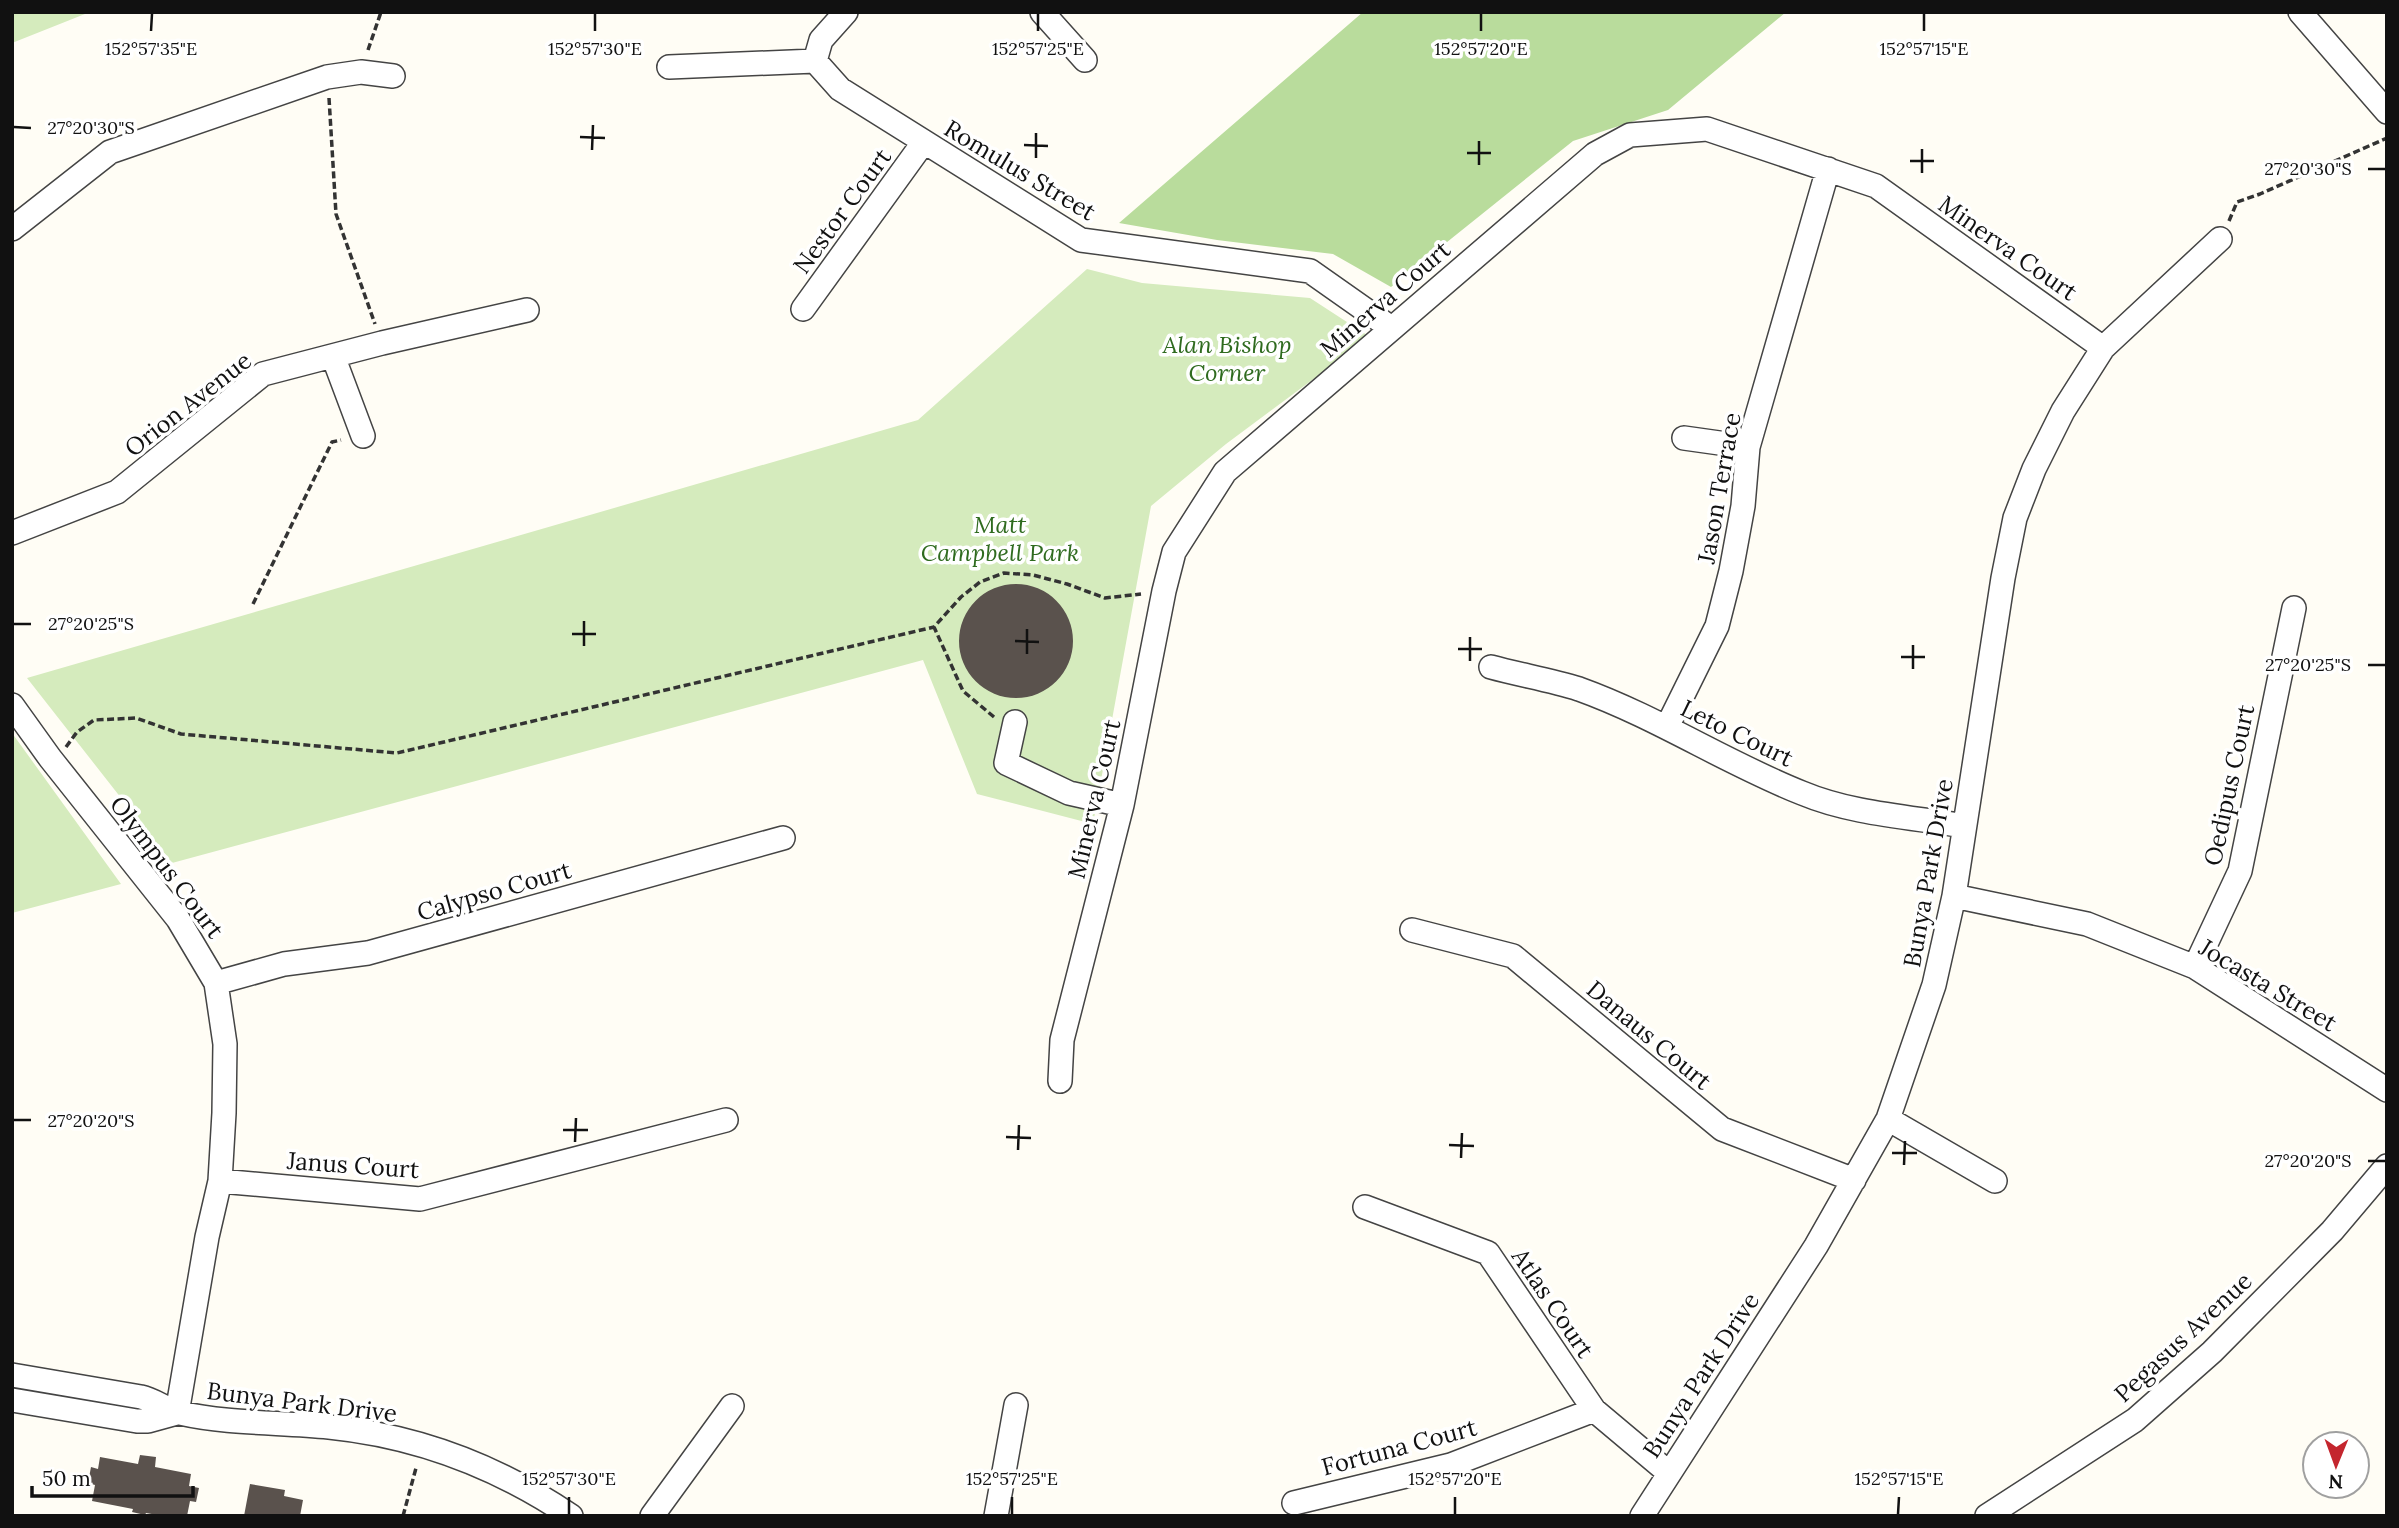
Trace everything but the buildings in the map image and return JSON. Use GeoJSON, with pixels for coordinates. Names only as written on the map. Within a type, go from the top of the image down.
{"type":"FeatureCollection","features":[{"type":"Feature","properties":{"kind":"street"},"geometry":{"type":"LineString","coordinates":[[669,67],[815,61],[821,40],[846,12]]}},
{"type":"Feature","properties":{"kind":"street"},"geometry":{"type":"LineString","coordinates":[[1042,12],[1085,60]]}},
{"type":"Feature","properties":{"kind":"street"},"geometry":{"type":"LineString","coordinates":[[2300,12],[2387,112]]}},
{"type":"Feature","properties":{"kind":"street","name":"Romulus Street"},"geometry":{"type":"LineString","coordinates":[[815,61],[840,89],[1081,240],[1310,271],[1391,328]]}},
{"type":"Feature","properties":{"kind":"street"},"geometry":{"type":"LineString","coordinates":[[12,229],[110,152],[327,77],[361,72],[393,76]]}},
{"type":"Feature","properties":{"kind":"street","name":"Minerva Court"},"geometry":{"type":"LineString","coordinates":[[1060,1081],[1062,1040],[1122,805],[1174,552],[1224,471],[1594,154],[1630,135],[1707,129],[1876,186],[2103,348]]}},
{"type":"Feature","properties":{"kind":"street","name":"Nestor Court"},"geometry":{"type":"LineString","coordinates":[[803,309],[923,143]]}},
{"type":"Feature","properties":{"kind":"street","name":"Jason Terrace"},"geometry":{"type":"LineString","coordinates":[[1667,727],[1717,626],[1731,572],[1748,447],[1828,169]]}},
{"type":"Feature","properties":{"kind":"street","name":"Bunya Park Drive"},"geometry":{"type":"LineString","coordinates":[[1642,1516],[1816,1246],[1888,1119],[1934,985],[1954,896],[2003,578],[2015,518],[2034,469],[2063,411],[2103,348],[2220,239]]}},
{"type":"Feature","properties":{"kind":"street","name":"Orion Avenue"},"geometry":{"type":"LineString","coordinates":[[12,533],[117,492],[263,374],[527,310]]}},
{"type":"Feature","properties":{"kind":"street"},"geometry":{"type":"LineString","coordinates":[[333,356],[363,436]]}},
{"type":"Feature","properties":{"kind":"street"},"geometry":{"type":"LineString","coordinates":[[1684,438],[1748,447]]}},
{"type":"Feature","properties":{"kind":"street","name":"Oedipus Court"},"geometry":{"type":"LineString","coordinates":[[2195,967],[2240,871],[2294,608]]}},
{"type":"Feature","properties":{"kind":"street","name":"Leto Court"},"geometry":{"type":"LineString","coordinates":[[1491,667],[1578,689],[1667,727],[1735,763],[1804,794],[1846,806],[1964,826]]}},
{"type":"Feature","properties":{"kind":"street","name":"Olympus Court"},"geometry":{"type":"LineString","coordinates":[[12,705],[50,758],[178,919],[216,983],[225,1044],[220,1181],[207,1237],[177,1413]]}},
{"type":"Feature","properties":{"kind":"street"},"geometry":{"type":"LineString","coordinates":[[1015,722],[1006,762],[1069,793],[1122,805]]}},
{"type":"Feature","properties":{"kind":"street","name":"Calypso Court"},"geometry":{"type":"LineString","coordinates":[[216,983],[284,964],[368,953],[783,838]]}},
{"type":"Feature","properties":{"kind":"street","name":"Jocasta Street"},"geometry":{"type":"LineString","coordinates":[[1954,896],[2088,924],[2195,967],[2387,1090]]}},
{"type":"Feature","properties":{"kind":"street","name":"Danaus Court"},"geometry":{"type":"LineString","coordinates":[[1412,930],[1513,956],[1722,1129],[1854,1180]]}},
{"type":"Feature","properties":{"kind":"street"},"geometry":{"type":"LineString","coordinates":[[1888,1119],[1995,1181]]}},
{"type":"Feature","properties":{"kind":"street","name":"Janus Court"},"geometry":{"type":"LineString","coordinates":[[220,1181],[421,1199],[726,1120]]}},
{"type":"Feature","properties":{"kind":"street","name":"Pegasus Avenue"},"geometry":{"type":"LineString","coordinates":[[1987,1516],[2135,1420],[2249,1315],[2332,1231],[2387,1166]]}},
{"type":"Feature","properties":{"kind":"street","name":"Atlas Court"},"geometry":{"type":"LineString","coordinates":[[1365,1207],[1488,1253],[1594,1410],[1669,1473]]}},
{"type":"Feature","properties":{"kind":"street","name":"Bunya Park Drive"},"geometry":{"type":"LineString","coordinates":[[12,1375],[141,1397],[154,1400],[177,1413]]}},
{"type":"Feature","properties":{"kind":"street","name":"Bunya Park Drive"},"geometry":{"type":"LineString","coordinates":[[12,1400],[148,1422],[177,1413],[376,1433],[422,1444],[480,1464],[533,1490],[571,1516]]}},
{"type":"Feature","properties":{"kind":"street"},"geometry":{"type":"LineString","coordinates":[[996,1516],[1016,1405]]}},
{"type":"Feature","properties":{"kind":"street"},"geometry":{"type":"LineString","coordinates":[[652,1516],[732,1406]]}},
{"type":"Feature","properties":{"kind":"street","name":"Fortuna Court"},"geometry":{"type":"LineString","coordinates":[[1294,1503],[1451,1465],[1594,1410]]}},
{"type":"Feature","properties":{"kind":"path"},"geometry":{"type":"LineString","coordinates":[[361,72],[381,12]]}},
{"type":"Feature","properties":{"kind":"path"},"geometry":{"type":"LineString","coordinates":[[327,77],[335,214],[382,343]]}},
{"type":"Feature","properties":{"kind":"path"},"geometry":{"type":"LineString","coordinates":[[2220,239],[2237,202],[2387,138]]}},
{"type":"Feature","properties":{"kind":"path"},"geometry":{"type":"LineString","coordinates":[[253,604],[332,442],[363,436]]}},
{"type":"Feature","properties":{"kind":"path"},"geometry":{"type":"LineString","coordinates":[[50,758],[65,748],[77,732],[94,720],[136,718],[181,734],[397,753],[934,627],[961,597],[980,582],[1004,573],[1034,575],[1105,598],[1164,591]]}},
{"type":"Feature","properties":{"kind":"path"},"geometry":{"type":"LineString","coordinates":[[934,627],[963,691],[991,716],[1015,722]]}},
{"type":"Feature","properties":{"kind":"path"},"geometry":{"type":"LineString","coordinates":[[403,1516],[416,1468]]}},
{"type":"Feature","properties":{"kind":"green space"},"geometry":{"type":"Polygon","coordinates":[[[12,12],[90,12],[12,43],[12,12]]]}},
{"type":"Feature","properties":{"kind":"green space"},"geometry":{"type":"Polygon","coordinates":[[[1363,12],[1786,12],[1668,110],[1573,141],[1391,287],[1333,254],[1217,240],[1119,223],[1363,12]]]}},
{"type":"Feature","properties":{"kind":"green space","name":"Matt Campbell Park"},"geometry":{"type":"Polygon","coordinates":[[[1087,269],[1142,283],[1310,298],[1370,337],[1226,444],[1151,506],[1093,824],[977,794],[923,660],[172,863],[27,678],[918,420],[1087,269]]]}},
{"type":"Feature","properties":{"kind":"green space"},"geometry":{"type":"Polygon","coordinates":[[[12,733],[121,884],[12,913],[12,733]]]}},
{"type":"Feature","properties":{"kind":"park label","name":"Alan Bishop Corner"},"geometry":{"type":"Point","coordinates":[1227,358]}}]}
